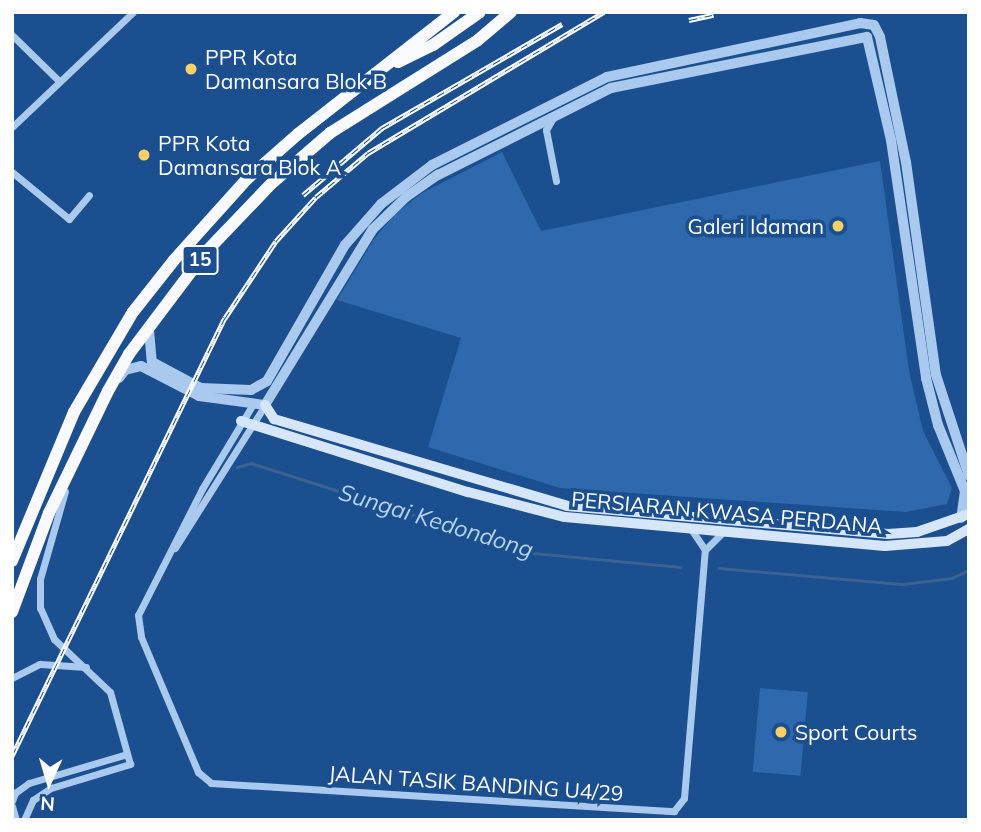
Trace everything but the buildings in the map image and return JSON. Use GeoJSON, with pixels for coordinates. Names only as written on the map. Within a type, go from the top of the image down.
{"type":"FeatureCollection","features":[{"type":"Feature","properties":{"kind":"highway","name":"15"},"geometry":{"type":"LineString","coordinates":[[12,561],[74,412],[133,312],[208,220],[247,180],[298,134],[388,67],[454,12]]}},
{"type":"Feature","properties":{"kind":"highway"},"geometry":{"type":"LineString","coordinates":[[388,67],[433,46],[480,12]]}},
{"type":"Feature","properties":{"kind":"highway"},"geometry":{"type":"LineString","coordinates":[[452,52],[501,12]]}},
{"type":"Feature","properties":{"kind":"highway","name":"15"},"geometry":{"type":"LineString","coordinates":[[12,612],[48,513],[108,391],[151,323],[205,253],[271,184],[330,133],[452,52],[478,40],[511,12]]}},
{"type":"Feature","properties":{"kind":"main road","name":"PERSIARAN KWASA PERDANA"},"geometry":{"type":"LineString","coordinates":[[259,405],[274,419],[567,506],[888,534],[917,532],[965,516]]}},
{"type":"Feature","properties":{"kind":"main road","name":"PERSIARAN KWASA PERDANA"},"geometry":{"type":"LineString","coordinates":[[245,423],[513,505],[631,526],[691,528],[885,546],[947,541],[969,528]]}},
{"type":"Feature","properties":{"kind":"street"},"geometry":{"type":"LineString","coordinates":[[12,127],[58,80],[133,12]]}},
{"type":"Feature","properties":{"kind":"street"},"geometry":{"type":"LineString","coordinates":[[259,405],[267,381],[345,245],[381,204],[432,164],[607,78],[860,23],[874,25]]}},
{"type":"Feature","properties":{"kind":"street"},"geometry":{"type":"LineString","coordinates":[[874,25],[867,37],[895,164],[926,378],[938,425],[965,491],[965,516]]}},
{"type":"Feature","properties":{"kind":"street"},"geometry":{"type":"LineString","coordinates":[[874,25],[880,37],[906,162],[936,375],[969,476]]}},
{"type":"Feature","properties":{"kind":"street"},"geometry":{"type":"LineString","coordinates":[[12,35],[58,80]]}},
{"type":"Feature","properties":{"kind":"street"},"geometry":{"type":"LineString","coordinates":[[259,405],[352,257],[387,213],[438,175],[622,85],[867,37]]}},
{"type":"Feature","properties":{"kind":"street"},"geometry":{"type":"LineString","coordinates":[[554,116],[546,130],[556,181]]}},
{"type":"Feature","properties":{"kind":"street"},"geometry":{"type":"LineString","coordinates":[[532,128],[546,130]]}},
{"type":"Feature","properties":{"kind":"street"},"geometry":{"type":"LineString","coordinates":[[895,164],[906,162]]}},
{"type":"Feature","properties":{"kind":"street"},"geometry":{"type":"LineString","coordinates":[[12,172],[69,219],[89,195]]}},
{"type":"Feature","properties":{"kind":"street"},"geometry":{"type":"LineString","coordinates":[[151,323],[147,340],[152,362],[201,388],[237,393],[259,405]]}},
{"type":"Feature","properties":{"kind":"street"},"geometry":{"type":"LineString","coordinates":[[108,391],[125,370],[141,366],[199,396],[259,405]]}},
{"type":"Feature","properties":{"kind":"street"},"geometry":{"type":"LineString","coordinates":[[237,393],[267,381]]}},
{"type":"Feature","properties":{"kind":"street","name":"JALAN TASIK BANDING U4/29"},"geometry":{"type":"LineString","coordinates":[[259,405],[245,423],[138,615],[141,637],[206,781],[668,813],[679,808],[684,798],[705,550]]}},
{"type":"Feature","properties":{"kind":"street","name":"JALAN TASIK BANDING U4/29"},"geometry":{"type":"LineString","coordinates":[[245,423],[259,405]]}},
{"type":"Feature","properties":{"kind":"street"},"geometry":{"type":"LineString","coordinates":[[24,820],[33,800],[51,788],[130,764],[117,708],[90,668],[48,630],[39,593],[75,457]]}},
{"type":"Feature","properties":{"kind":"street"},"geometry":{"type":"LineString","coordinates":[[691,528],[705,550],[715,535],[726,531]]}},
{"type":"Feature","properties":{"kind":"street"},"geometry":{"type":"LineString","coordinates":[[12,678],[40,664],[90,668]]}},
{"type":"Feature","properties":{"kind":"street"},"geometry":{"type":"LineString","coordinates":[[12,800],[15,793],[29,783],[127,754]]}},
{"type":"Feature","properties":{"kind":"street"},"geometry":{"type":"LineString","coordinates":[[12,806],[16,820]]}},
{"type":"Feature","properties":{"kind":"shaded area"},"geometry":{"type":"Polygon","coordinates":[[[502,152],[541,231],[880,161],[909,371],[923,431],[952,488],[947,504],[906,512],[560,488],[428,447],[461,338],[337,300],[374,239],[395,214],[422,193],[502,152]]]}},
{"type":"Feature","properties":{"kind":"shaded area","name":"Sport Courts"},"geometry":{"type":"Polygon","coordinates":[[[760,688],[808,692],[800,776],[753,772],[760,688]]]}},
{"type":"Feature","properties":{"kind":"waterway","name":"Sungai Kedondong"},"geometry":{"type":"LineString","coordinates":[[237,467],[251,463],[533,553],[680,567]]}},
{"type":"Feature","properties":{"kind":"waterway","name":"Sungai Kedondong"},"geometry":{"type":"LineString","coordinates":[[719,568],[903,584],[952,578],[969,570]]}},
{"type":"Feature","properties":{"kind":"railway"},"geometry":{"type":"LineString","coordinates":[[12,756],[225,318],[276,241],[316,197],[368,153],[604,12]]}},
{"type":"Feature","properties":{"kind":"railway"},"geometry":{"type":"LineString","coordinates":[[689,20],[713,15]]}},
{"type":"Feature","properties":{"kind":"railway"},"geometry":{"type":"LineString","coordinates":[[303,195],[382,128],[562,24]]}},
{"type":"Feature","properties":{"kind":"place","name":"PPR Kota Damansara Blok B"},"geometry":{"type":"Point","coordinates":[191,69]}},
{"type":"Feature","properties":{"kind":"place","name":"PPR Kota Damansara Blok A"},"geometry":{"type":"Point","coordinates":[144,155]}},
{"type":"Feature","properties":{"kind":"place","name":"Galeri Idaman"},"geometry":{"type":"Point","coordinates":[838,226]}},
{"type":"Feature","properties":{"kind":"place","name":"Sport Courts"},"geometry":{"type":"Point","coordinates":[781,732]}}]}
